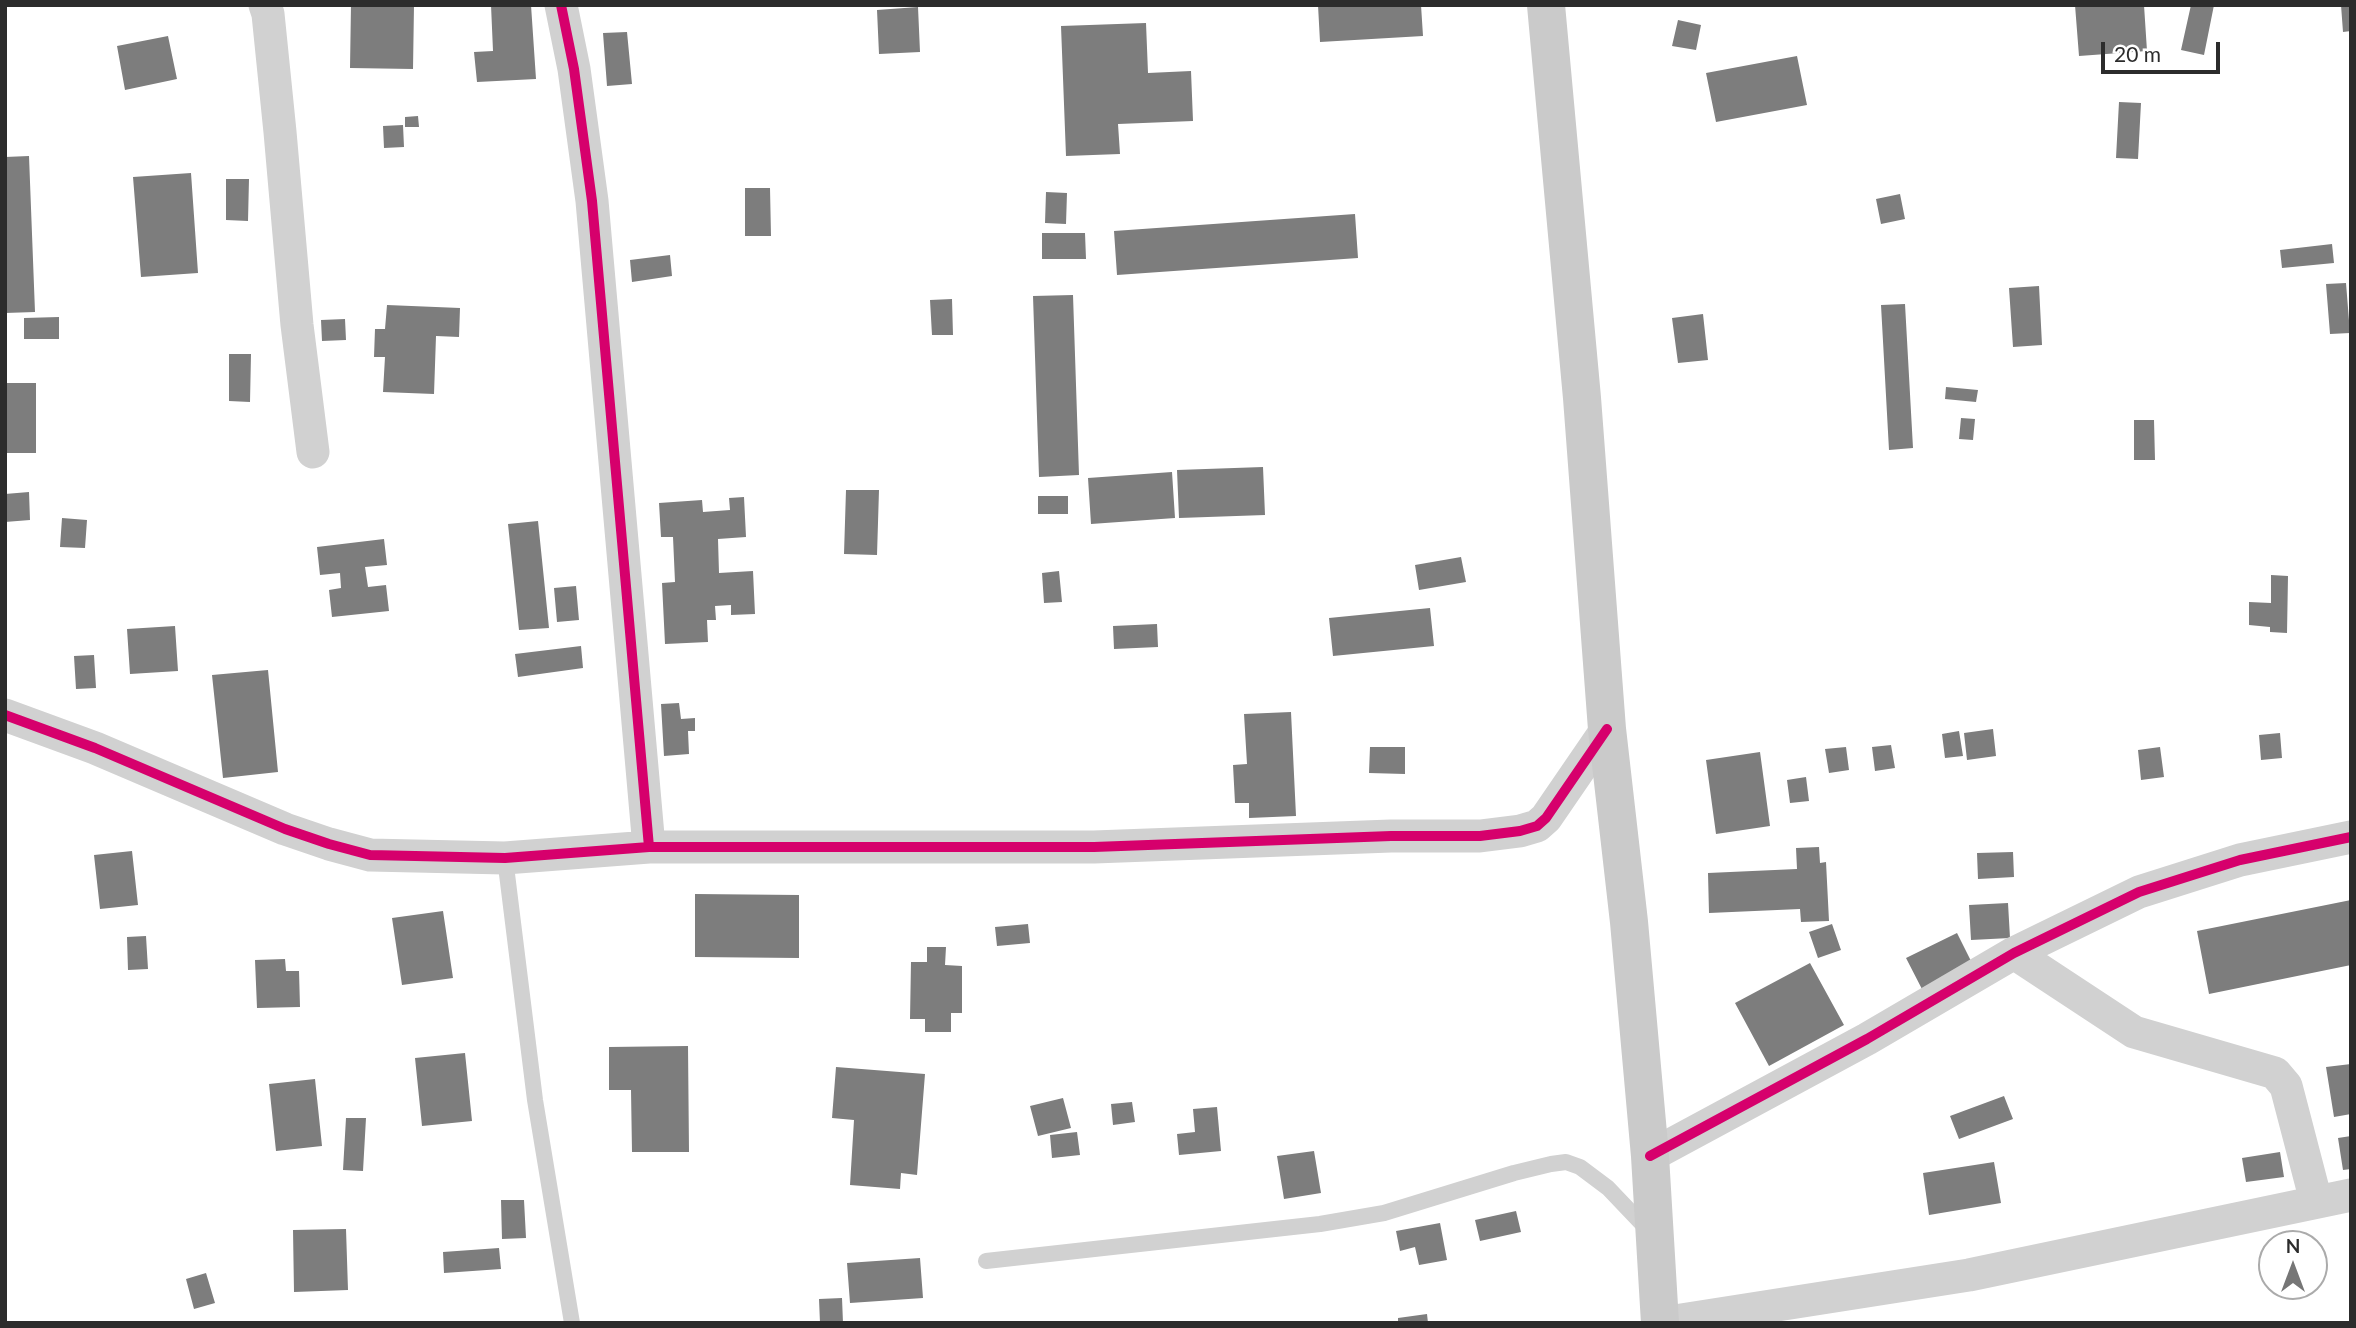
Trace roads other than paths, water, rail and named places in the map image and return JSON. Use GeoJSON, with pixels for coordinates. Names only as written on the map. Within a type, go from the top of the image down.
{"type":"FeatureCollection","features":[{"type":"Feature","properties":{"kind":"main road"},"geometry":{"type":"LineString","coordinates":[[1546,5],[1582,398],[1607,729],[1629,922],[1650,1156],[1653,1236],[1661,1323]]}},
{"type":"Feature","properties":{"kind":"street"},"geometry":{"type":"LineString","coordinates":[[265,5],[280,132],[297,325],[313,452]]}},
{"type":"Feature","properties":{"kind":"street"},"geometry":{"type":"LineString","coordinates":[[561,5],[574,69],[592,201],[649,847]]}},
{"type":"Feature","properties":{"kind":"street"},"geometry":{"type":"LineString","coordinates":[[5,715],[95,748],[285,829],[329,844],[370,855],[505,858],[649,847],[1094,847],[1377,836],[1480,836],[1537,826],[1546,818],[1607,729]]}},
{"type":"Feature","properties":{"kind":"street"},"geometry":{"type":"LineString","coordinates":[[1650,1156],[1867,1039],[2014,953],[2139,892],[2240,860],[2351,837]]}},
{"type":"Feature","properties":{"kind":"street"},"geometry":{"type":"LineString","coordinates":[[2014,953],[2134,1031],[2275,1073],[2286,1086],[2316,1201]]}},
{"type":"Feature","properties":{"kind":"street"},"geometry":{"type":"LineString","coordinates":[[1661,1323],[1969,1275],[2351,1195]]}},
{"type":"Feature","properties":{"kind":"lane"},"geometry":{"type":"LineString","coordinates":[[505,858],[535,1100],[572,1323]]}},
{"type":"Feature","properties":{"kind":"lane"},"geometry":{"type":"LineString","coordinates":[[986,1261],[1320,1224],[1384,1213],[1514,1173],[1566,1162],[1580,1167],[1608,1188],[1653,1236]]}}]}
